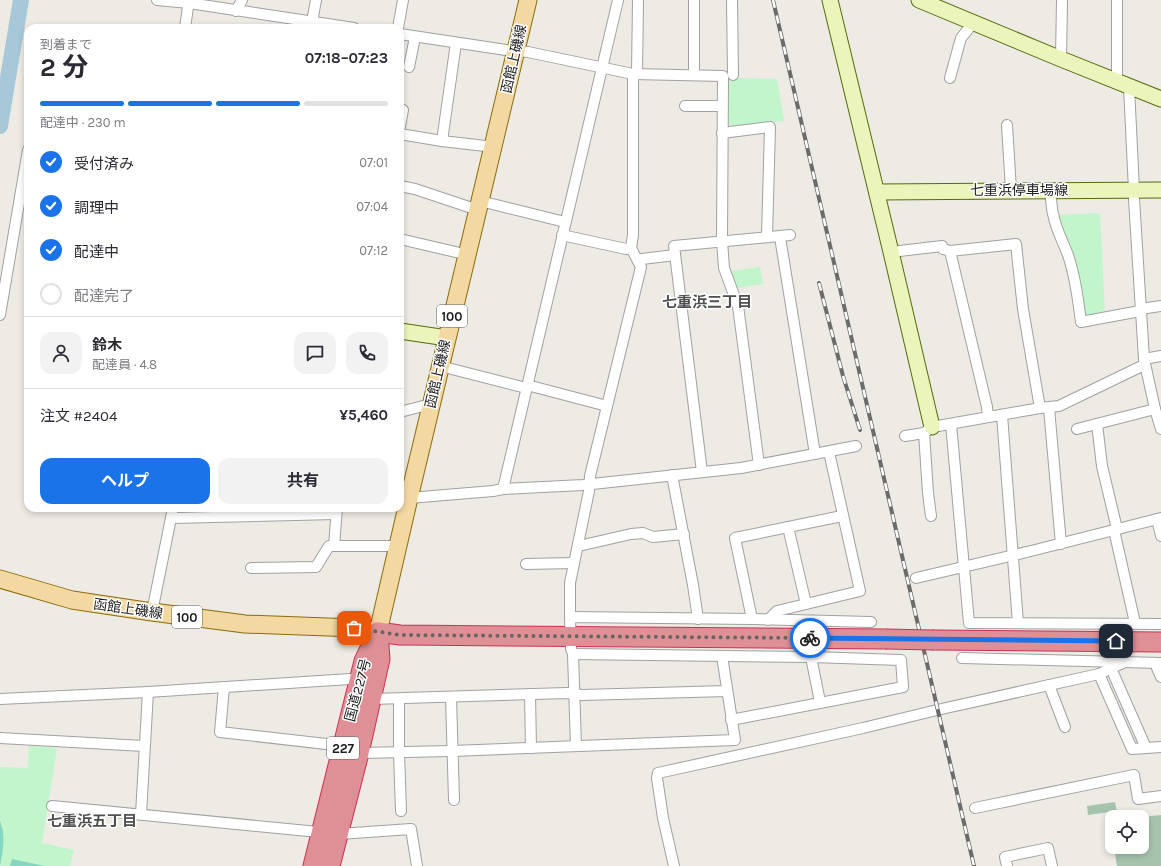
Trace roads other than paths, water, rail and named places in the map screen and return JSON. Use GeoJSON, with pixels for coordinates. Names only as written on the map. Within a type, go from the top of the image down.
{"type":"FeatureCollection","features":[{"type":"Feature","properties":{"kind":"highway"},"geometry":{"type":"LineString","coordinates":[[378,632],[400,635],[571,635],[1161,642]]}},
{"type":"Feature","properties":{"kind":"highway","name":"国道227号"},"geometry":{"type":"LineString","coordinates":[[351,749],[372,699],[380,659],[378,632]]}},
{"type":"Feature","properties":{"kind":"highway","name":"国道227号"},"geometry":{"type":"LineString","coordinates":[[330,866],[331,832],[351,749],[364,661],[378,632]]}},
{"type":"Feature","properties":{"kind":"highway","name":"国道227号"},"geometry":{"type":"LineString","coordinates":[[313,866],[331,832]]}},
{"type":"Feature","properties":{"kind":"main road","name":"函館上磯線"},"geometry":{"type":"LineString","coordinates":[[378,632],[528,0]]}},
{"type":"Feature","properties":{"kind":"main road","name":"函館上磯線"},"geometry":{"type":"LineString","coordinates":[[0,579],[72,600],[152,612],[245,624],[354,628],[378,632]]}},
{"type":"Feature","properties":{"kind":"main road","name":"函館上磯線"},"geometry":{"type":"LineString","coordinates":[[0,592],[63,608],[139,621],[248,635],[353,636],[378,632]]}},
{"type":"Feature","properties":{"kind":"street"},"geometry":{"type":"LineString","coordinates":[[156,0],[189,2],[236,11],[326,24]]}},
{"type":"Feature","properties":{"kind":"street"},"geometry":{"type":"LineString","coordinates":[[236,11],[242,0]]}},
{"type":"Feature","properties":{"kind":"street"},"geometry":{"type":"LineString","coordinates":[[312,22],[316,0]]}},
{"type":"Feature","properties":{"kind":"street"},"geometry":{"type":"LineString","coordinates":[[399,24],[403,0]]}},
{"type":"Feature","properties":{"kind":"street"},"geometry":{"type":"LineString","coordinates":[[503,489],[618,0]]}},
{"type":"Feature","properties":{"kind":"street"},"geometry":{"type":"LineString","coordinates":[[576,746],[570,583],[590,484],[590,476],[641,267],[631,248],[633,235],[635,74],[638,0]]}},
{"type":"Feature","properties":{"kind":"street"},"geometry":{"type":"LineString","coordinates":[[694,0],[694,76]]}},
{"type":"Feature","properties":{"kind":"street"},"geometry":{"type":"LineString","coordinates":[[732,0],[733,75]]}},
{"type":"Feature","properties":{"kind":"street"},"geometry":{"type":"LineString","coordinates":[[830,0],[891,252],[928,430],[928,493],[931,516]]}},
{"type":"Feature","properties":{"kind":"street"},"geometry":{"type":"LineString","coordinates":[[919,0],[1123,85],[1161,99]]}},
{"type":"Feature","properties":{"kind":"street"},"geometry":{"type":"LineString","coordinates":[[1061,59],[1062,0]]}},
{"type":"Feature","properties":{"kind":"street"},"geometry":{"type":"LineString","coordinates":[[1117,0],[1123,85],[1134,194],[1144,362],[1161,430]]}},
{"type":"Feature","properties":{"kind":"street"},"geometry":{"type":"LineString","coordinates":[[186,24],[189,2]]}},
{"type":"Feature","properties":{"kind":"street"},"geometry":{"type":"LineString","coordinates":[[950,78],[961,38],[970,27]]}},
{"type":"Feature","properties":{"kind":"street"},"geometry":{"type":"LineString","coordinates":[[404,35],[528,52],[635,74],[722,76],[722,241],[724,268],[738,306],[759,465]]}},
{"type":"Feature","properties":{"kind":"street"},"geometry":{"type":"LineString","coordinates":[[409,67],[415,37]]}},
{"type":"Feature","properties":{"kind":"street"},"geometry":{"type":"LineString","coordinates":[[442,141],[456,43]]}},
{"type":"Feature","properties":{"kind":"street"},"geometry":{"type":"LineString","coordinates":[[685,106],[722,106]]}},
{"type":"Feature","properties":{"kind":"street"},"geometry":{"type":"LineString","coordinates":[[1007,124],[1011,190]]}},
{"type":"Feature","properties":{"kind":"street"},"geometry":{"type":"LineString","coordinates":[[722,133],[770,127],[767,236]]}},
{"type":"Feature","properties":{"kind":"street"},"geometry":{"type":"LineString","coordinates":[[404,135],[494,148]]}},
{"type":"Feature","properties":{"kind":"street"},"geometry":{"type":"LineString","coordinates":[[0,314],[24,173]]}},
{"type":"Feature","properties":{"kind":"street"},"geometry":{"type":"LineString","coordinates":[[404,187],[479,206],[565,222]]}},
{"type":"Feature","properties":{"kind":"street","name":"七重浜停車場線"},"geometry":{"type":"LineString","coordinates":[[877,192],[1011,190],[1134,194],[1161,190]]}},
{"type":"Feature","properties":{"kind":"street"},"geometry":{"type":"LineString","coordinates":[[1051,199],[1055,226],[1068,255],[1081,322],[1161,306]]}},
{"type":"Feature","properties":{"kind":"street"},"geometry":{"type":"LineString","coordinates":[[562,235],[626,249],[631,248]]}},
{"type":"Feature","properties":{"kind":"street"},"geometry":{"type":"LineString","coordinates":[[702,472],[674,246],[767,236],[785,236],[815,454]]}},
{"type":"Feature","properties":{"kind":"street"},"geometry":{"type":"LineString","coordinates":[[404,240],[460,253]]}},
{"type":"Feature","properties":{"kind":"street"},"geometry":{"type":"LineString","coordinates":[[891,252],[942,246],[943,249],[950,251],[1016,244],[1023,309],[1044,408],[1061,544]]}},
{"type":"Feature","properties":{"kind":"street"},"geometry":{"type":"LineString","coordinates":[[950,251],[987,407],[988,417]]}},
{"type":"Feature","properties":{"kind":"street"},"geometry":{"type":"LineString","coordinates":[[638,261],[642,259],[675,255]]}},
{"type":"Feature","properties":{"kind":"street"},"geometry":{"type":"LineString","coordinates":[[404,332],[447,338]]}},
{"type":"Feature","properties":{"kind":"street"},"geometry":{"type":"LineString","coordinates":[[905,436],[951,424],[1065,404],[1144,362],[1161,356]]}},
{"type":"Feature","properties":{"kind":"street"},"geometry":{"type":"LineString","coordinates":[[440,366],[607,406]]}},
{"type":"Feature","properties":{"kind":"street"},"geometry":{"type":"LineString","coordinates":[[404,411],[424,406]]}},
{"type":"Feature","properties":{"kind":"street"},"geometry":{"type":"LineString","coordinates":[[1077,429],[1155,409]]}},
{"type":"Feature","properties":{"kind":"street"},"geometry":{"type":"LineString","coordinates":[[1002,415],[1018,623]]}},
{"type":"Feature","properties":{"kind":"street"},"geometry":{"type":"LineString","coordinates":[[951,424],[969,623],[1161,624]]}},
{"type":"Feature","properties":{"kind":"street"},"geometry":{"type":"LineString","coordinates":[[1097,424],[1102,466],[1135,623]]}},
{"type":"Feature","properties":{"kind":"street"},"geometry":{"type":"LineString","coordinates":[[409,498],[493,492],[503,489],[590,484],[702,472],[759,465],[856,446]]}},
{"type":"Feature","properties":{"kind":"street"},"geometry":{"type":"LineString","coordinates":[[768,620],[777,612],[860,591],[842,516],[829,452]]}},
{"type":"Feature","properties":{"kind":"street"},"geometry":{"type":"LineString","coordinates":[[672,475],[684,534],[698,619]]}},
{"type":"Feature","properties":{"kind":"street"},"geometry":{"type":"LineString","coordinates":[[152,612],[172,513],[254,512]]}},
{"type":"Feature","properties":{"kind":"street"},"geometry":{"type":"LineString","coordinates":[[334,546],[337,512]]}},
{"type":"Feature","properties":{"kind":"street"},"geometry":{"type":"LineString","coordinates":[[752,619],[735,538],[842,516]]}},
{"type":"Feature","properties":{"kind":"street"},"geometry":{"type":"LineString","coordinates":[[916,578],[1061,544],[1159,518],[1161,536]]}},
{"type":"Feature","properties":{"kind":"street"},"geometry":{"type":"LineString","coordinates":[[788,527],[806,604]]}},
{"type":"Feature","properties":{"kind":"street"},"geometry":{"type":"LineString","coordinates":[[578,545],[631,534],[643,533],[653,537],[684,534]]}},
{"type":"Feature","properties":{"kind":"street"},"geometry":{"type":"LineString","coordinates":[[252,568],[316,567],[330,546],[398,546]]}},
{"type":"Feature","properties":{"kind":"street"},"geometry":{"type":"LineString","coordinates":[[526,564],[574,563]]}},
{"type":"Feature","properties":{"kind":"street"},"geometry":{"type":"LineString","coordinates":[[571,635],[698,619],[871,622]]}},
{"type":"Feature","properties":{"kind":"street"},"geometry":{"type":"LineString","coordinates":[[571,635],[722,656],[900,660],[903,686],[731,720]]}},
{"type":"Feature","properties":{"kind":"street"},"geometry":{"type":"LineString","coordinates":[[224,687],[220,732],[351,749],[399,752],[452,751],[735,740],[722,656]]}},
{"type":"Feature","properties":{"kind":"street"},"geometry":{"type":"LineString","coordinates":[[811,657],[820,702]]}},
{"type":"Feature","properties":{"kind":"street"},"geometry":{"type":"LineString","coordinates":[[962,658],[1125,662],[1160,669]]}},
{"type":"Feature","properties":{"kind":"street"},"geometry":{"type":"LineString","coordinates":[[674,866],[663,818],[657,778],[658,773],[1099,674],[1125,662]]}},
{"type":"Feature","properties":{"kind":"street"},"geometry":{"type":"LineString","coordinates":[[1099,674],[1132,749],[1161,747]]}},
{"type":"Feature","properties":{"kind":"street"},"geometry":{"type":"LineString","coordinates":[[1114,675],[1146,748]]}},
{"type":"Feature","properties":{"kind":"street"},"geometry":{"type":"LineString","coordinates":[[0,699],[148,692],[350,679]]}},
{"type":"Feature","properties":{"kind":"street"},"geometry":{"type":"LineString","coordinates":[[1049,685],[1065,727]]}},
{"type":"Feature","properties":{"kind":"street"},"geometry":{"type":"LineString","coordinates":[[372,699],[530,694],[575,693],[582,695],[727,691]]}},
{"type":"Feature","properties":{"kind":"street"},"geometry":{"type":"LineString","coordinates":[[141,814],[148,692]]}},
{"type":"Feature","properties":{"kind":"street"},"geometry":{"type":"LineString","coordinates":[[530,694],[531,748]]}},
{"type":"Feature","properties":{"kind":"street"},"geometry":{"type":"LineString","coordinates":[[451,697],[454,800]]}},
{"type":"Feature","properties":{"kind":"street"},"geometry":{"type":"LineString","coordinates":[[399,699],[401,811]]}},
{"type":"Feature","properties":{"kind":"street"},"geometry":{"type":"LineString","coordinates":[[0,738],[144,746]]}},
{"type":"Feature","properties":{"kind":"street"},"geometry":{"type":"LineString","coordinates":[[975,808],[1134,775],[1138,799],[1161,796]]}},
{"type":"Feature","properties":{"kind":"street"},"geometry":{"type":"LineString","coordinates":[[52,806],[331,832],[411,829],[417,866]]}},
{"type":"Feature","properties":{"kind":"street"},"geometry":{"type":"LineString","coordinates":[[1007,866],[1005,857],[1048,848],[1052,866]]}},
{"type":"Feature","properties":{"kind":"waterway"},"geometry":{"type":"LineString","coordinates":[[0,126],[21,0]]}},
{"type":"Feature","properties":{"kind":"railway"},"geometry":{"type":"LineString","coordinates":[[773,0],[974,866]]}},
{"type":"Feature","properties":{"kind":"railway"},"geometry":{"type":"LineString","coordinates":[[819,283],[843,376],[860,430]]}},
{"type":"Feature","properties":{"kind":"district","name":"七重浜三丁目"},"geometry":{"type":"Point","coordinates":[707,302]}},
{"type":"Feature","properties":{"kind":"district","name":"七重浜五丁目"},"geometry":{"type":"Point","coordinates":[92,821]}}]}
